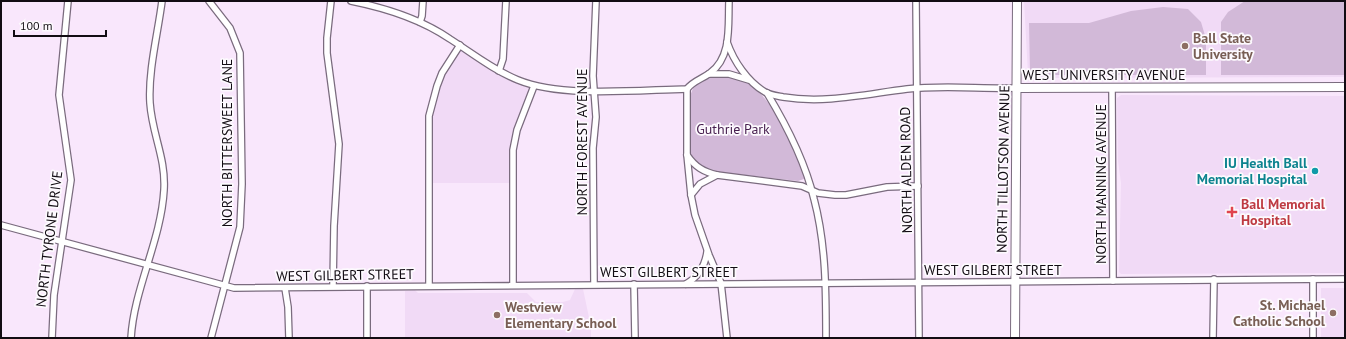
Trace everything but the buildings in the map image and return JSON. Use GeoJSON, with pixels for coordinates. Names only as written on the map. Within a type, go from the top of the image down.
{"type":"FeatureCollection","features":[{"type":"Feature","properties":{"kind":"main road","name":"NORTH TILLOTSON AVENUE"},"geometry":{"type":"LineString","coordinates":[[1015,338],[1017,88],[1016,1]]}},
{"type":"Feature","properties":{"kind":"main road","name":"WEST UNIVERSITY AVENUE"},"geometry":{"type":"LineString","coordinates":[[1017,88],[1345,87]]}},
{"type":"Feature","properties":{"kind":"street","name":"NORTH TYRONE DRIVE"},"geometry":{"type":"LineString","coordinates":[[52,338],[54,294],[71,175],[59,95],[68,1]]}},
{"type":"Feature","properties":{"kind":"street"},"geometry":{"type":"LineString","coordinates":[[131,338],[134,316],[148,265],[164,191],[163,164],[153,121],[150,96],[162,1]]}},
{"type":"Feature","properties":{"kind":"street","name":"NORTH BITTERSWEET LANE"},"geometry":{"type":"LineString","coordinates":[[209,1],[230,28],[237,43],[241,58],[242,184],[240,227],[212,338]]}},
{"type":"Feature","properties":{"kind":"street"},"geometry":{"type":"LineString","coordinates":[[331,1],[326,38],[340,144],[334,226],[333,286]]}},
{"type":"Feature","properties":{"kind":"street"},"geometry":{"type":"LineString","coordinates":[[351,1],[396,13],[420,22],[460,45],[499,71],[534,86],[557,89],[594,90],[687,89],[687,155],[691,194],[695,215],[707,250],[721,283],[727,338]]}},
{"type":"Feature","properties":{"kind":"street"},"geometry":{"type":"LineString","coordinates":[[420,22],[423,1]]}},
{"type":"Feature","properties":{"kind":"street"},"geometry":{"type":"LineString","coordinates":[[499,71],[503,59],[506,1]]}},
{"type":"Feature","properties":{"kind":"street","name":"NORTH FOREST AVENUE"},"geometry":{"type":"LineString","coordinates":[[594,284],[593,148],[596,117],[593,76],[596,1]]}},
{"type":"Feature","properties":{"kind":"street"},"geometry":{"type":"LineString","coordinates":[[727,42],[729,1]]}},
{"type":"Feature","properties":{"kind":"street","name":"NORTH ALDEN ROAD"},"geometry":{"type":"LineString","coordinates":[[916,1],[919,338]]}},
{"type":"Feature","properties":{"kind":"street","name":"WEST UNIVERSITY AVENUE"},"geometry":{"type":"LineString","coordinates":[[687,89],[693,82],[709,74],[722,60],[727,42]]}},
{"type":"Feature","properties":{"kind":"street","name":"WEST UNIVERSITY AVENUE"},"geometry":{"type":"LineString","coordinates":[[727,42],[733,55],[750,80],[767,93],[795,98],[855,98],[917,88],[1017,88]]}},
{"type":"Feature","properties":{"kind":"street"},"geometry":{"type":"LineString","coordinates":[[429,285],[429,116],[437,86],[460,45]]}},
{"type":"Feature","properties":{"kind":"street","name":"WEST UNIVERSITY AVENUE"},"geometry":{"type":"LineString","coordinates":[[709,74],[729,74],[750,80]]}},
{"type":"Feature","properties":{"kind":"street"},"geometry":{"type":"LineString","coordinates":[[513,285],[512,150],[517,130],[534,86]]}},
{"type":"Feature","properties":{"kind":"street","name":"NORTH MANNING AVENUE"},"geometry":{"type":"LineString","coordinates":[[1112,87],[1113,281]]}},
{"type":"Feature","properties":{"kind":"street"},"geometry":{"type":"LineString","coordinates":[[767,93],[797,149],[812,190],[820,228],[826,283],[826,338]]}},
{"type":"Feature","properties":{"kind":"street"},"geometry":{"type":"LineString","coordinates":[[687,155],[696,166],[708,173],[802,186],[818,193],[846,195],[887,187],[918,186]]}},
{"type":"Feature","properties":{"kind":"street"},"geometry":{"type":"LineString","coordinates":[[691,194],[700,184],[717,175]]}},
{"type":"Feature","properties":{"kind":"street","name":"WEST GILBERT STREET"},"geometry":{"type":"LineString","coordinates":[[1,225],[225,286],[285,288],[429,285],[1015,282],[1313,278],[1345,279]]}},
{"type":"Feature","properties":{"kind":"street"},"geometry":{"type":"LineString","coordinates":[[685,284],[696,276],[702,268],[707,250]]}},
{"type":"Feature","properties":{"kind":"street"},"geometry":{"type":"LineString","coordinates":[[1313,278],[1313,338]]}},
{"type":"Feature","properties":{"kind":"street"},"geometry":{"type":"LineString","coordinates":[[1213,338],[1214,279]]}},
{"type":"Feature","properties":{"kind":"street"},"geometry":{"type":"LineString","coordinates":[[634,284],[635,338]]}},
{"type":"Feature","properties":{"kind":"street"},"geometry":{"type":"LineString","coordinates":[[367,286],[367,338]]}},
{"type":"Feature","properties":{"kind":"street"},"geometry":{"type":"LineString","coordinates":[[285,288],[288,307],[289,338]]}},
{"type":"Feature","properties":{"kind":"shaded area","name":"Ball State University"},"geometry":{"type":"Polygon","coordinates":[[[1024,1],[1345,1],[1345,77],[1035,78],[1029,76],[1028,74],[1024,1]]]}},
{"type":"Feature","properties":{"kind":"shaded area"},"geometry":{"type":"Polygon","coordinates":[[[460,45],[499,71],[534,86],[517,130],[512,183],[428,183],[427,131],[434,93],[460,45]]]}},
{"type":"Feature","properties":{"kind":"shaded area","name":"Ball Memorial Hospital"},"geometry":{"type":"Polygon","coordinates":[[[1121,95],[1345,96],[1345,273],[1121,274],[1119,272],[1121,183],[1118,161],[1117,98],[1121,95]]]}},
{"type":"Feature","properties":{"kind":"shaded area","name":"St. Michael Catholic School"},"geometry":{"type":"Polygon","coordinates":[[[1321,288],[1345,288],[1345,338],[1321,338],[1321,288]]]}},
{"type":"Feature","properties":{"kind":"shaded area","name":"Westview Elementary School"},"geometry":{"type":"Polygon","coordinates":[[[575,289],[583,289],[591,327],[591,338],[405,338],[405,291],[415,290],[418,293],[527,293],[536,302],[563,302],[570,300],[575,289]]]}},
{"type":"Feature","properties":{"kind":"green space"},"geometry":{"type":"Polygon","coordinates":[[[1245,1],[1345,1],[1345,75],[1221,75],[1221,22],[1228,12],[1245,1]]]}},
{"type":"Feature","properties":{"kind":"green space"},"geometry":{"type":"Polygon","coordinates":[[[1163,7],[1188,9],[1201,22],[1206,39],[1206,75],[1034,75],[1030,72],[1029,23],[1089,23],[1131,11],[1163,7]]]}},
{"type":"Feature","properties":{"kind":"green space","name":"Guthrie Park"},"geometry":{"type":"Polygon","coordinates":[[[714,77],[743,81],[760,93],[777,115],[793,143],[803,169],[804,179],[798,181],[718,172],[707,169],[695,161],[690,152],[689,146],[690,96],[694,86],[706,79],[714,77]]]}},
{"type":"Feature","properties":{"kind":"place","name":"Ball State University"},"geometry":{"type":"Point","coordinates":[1185,46]}},
{"type":"Feature","properties":{"kind":"place","name":"IU Health Ball Memorial Hospital"},"geometry":{"type":"Point","coordinates":[1315,171]}},
{"type":"Feature","properties":{"kind":"place","name":"Ball Memorial Hospital"},"geometry":{"type":"Point","coordinates":[1232,212]}},
{"type":"Feature","properties":{"kind":"place","name":"St. Michael Catholic School"},"geometry":{"type":"Point","coordinates":[1333,313]}},
{"type":"Feature","properties":{"kind":"place","name":"Westview Elementary School"},"geometry":{"type":"Point","coordinates":[497,315]}}]}
